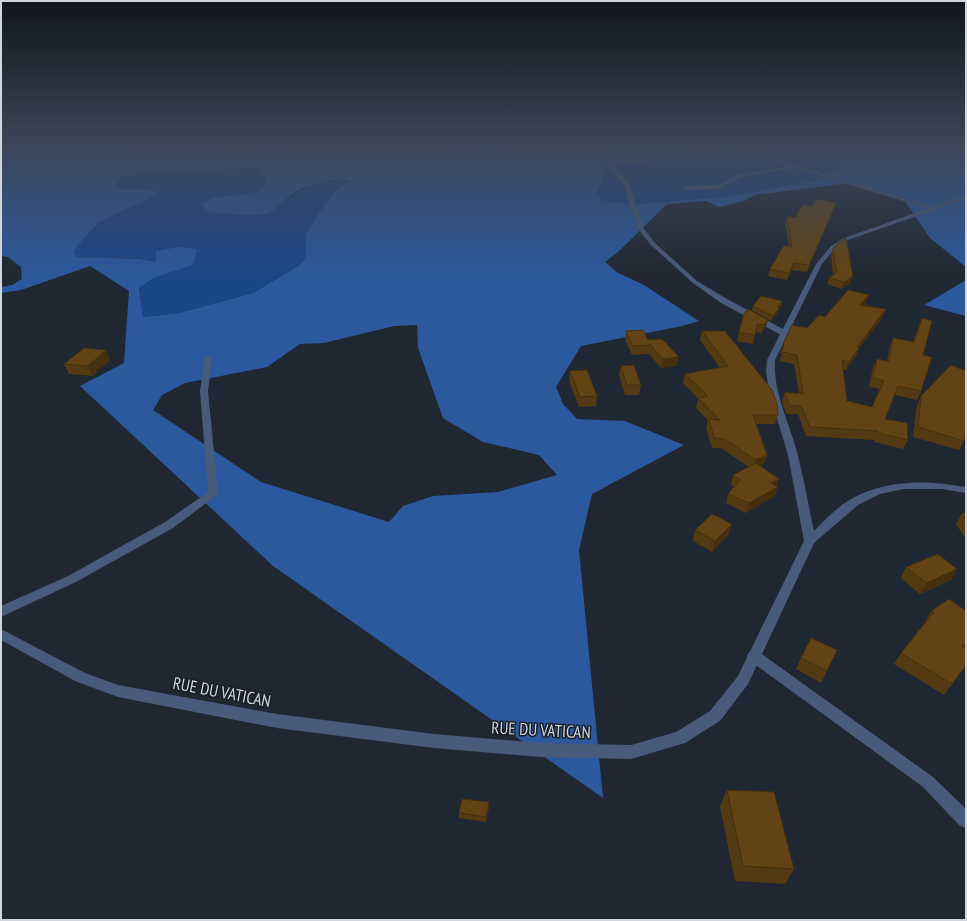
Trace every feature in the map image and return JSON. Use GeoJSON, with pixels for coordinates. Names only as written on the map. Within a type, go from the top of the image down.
{"type":"FeatureCollection","features":[{"type":"Feature","properties":{"kind":"street"},"geometry":{"type":"LineString","coordinates":[[629,191],[641,229],[653,244],[695,282],[730,305],[784,333]]}},
{"type":"Feature","properties":{"kind":"street"},"geometry":{"type":"LineString","coordinates":[[876,191],[932,208]]}},
{"type":"Feature","properties":{"kind":"street"},"geometry":{"type":"LineString","coordinates":[[810,541],[790,444],[771,385],[771,360],[819,264],[827,252],[834,246],[861,233],[966,197]]}},
{"type":"Feature","properties":{"kind":"street"},"geometry":{"type":"LineString","coordinates":[[1,612],[72,579],[169,525],[213,493],[204,391],[208,359]]}},
{"type":"Feature","properties":{"kind":"street","name":"RUE DU VATICAN"},"geometry":{"type":"LineString","coordinates":[[1,634],[80,676],[118,690],[277,721],[434,741],[540,750],[631,752],[680,738],[715,716],[743,680],[790,579],[810,541],[854,502],[877,491],[904,486],[942,486],[966,490]]}},
{"type":"Feature","properties":{"kind":"street"},"geometry":{"type":"LineString","coordinates":[[754,656],[928,782],[966,820]]}},
{"type":"Feature","properties":{"kind":"shaded area"},"geometry":{"type":"Polygon","coordinates":[[[1,191],[158,192],[142,202],[107,218],[96,226],[82,240],[74,251],[77,257],[140,259],[156,262],[156,251],[179,247],[197,249],[193,265],[154,278],[139,288],[143,317],[179,313],[253,293],[298,266],[306,258],[306,234],[324,205],[336,191],[598,191],[596,195],[602,200],[618,203],[640,204],[730,196],[758,191],[786,191],[755,195],[744,201],[719,207],[706,201],[667,204],[619,251],[605,262],[618,273],[644,285],[699,321],[682,326],[581,346],[556,387],[563,404],[577,419],[625,421],[684,445],[592,494],[579,550],[603,798],[273,566],[80,386],[124,363],[129,291],[90,266],[21,290],[1,293],[1,287],[12,285],[22,279],[21,267],[8,257],[1,256],[1,191]],[[417,325],[394,326],[324,343],[300,344],[267,367],[185,383],[162,395],[153,410],[261,482],[389,522],[403,506],[433,496],[498,492],[557,475],[539,455],[483,442],[443,418],[418,348],[417,325]]]}},
{"type":"Feature","properties":{"kind":"shaded area"},"geometry":{"type":"Polygon","coordinates":[[[149,191],[256,191],[250,194],[213,198],[271,212],[299,191],[344,191],[306,234],[306,258],[298,266],[253,293],[179,313],[143,317],[139,288],[154,278],[193,265],[140,259],[77,257],[74,251],[83,236],[112,215],[150,198],[149,191]]]}},
{"type":"Feature","properties":{"kind":"shaded area"},"geometry":{"type":"Polygon","coordinates":[[[256,191],[298,191],[272,211],[259,215],[220,213],[206,210],[202,204],[212,198],[242,195],[256,191]]]}},
{"type":"Feature","properties":{"kind":"shaded area"},"geometry":{"type":"Polygon","coordinates":[[[598,191],[758,191],[730,196],[640,204],[618,203],[602,200],[596,195],[598,191]]]}},
{"type":"Feature","properties":{"kind":"shaded area"},"geometry":{"type":"Polygon","coordinates":[[[878,191],[966,191],[966,267],[930,238],[903,198],[878,191]]]}},
{"type":"Feature","properties":{"kind":"shaded area"},"geometry":{"type":"Polygon","coordinates":[[[966,280],[966,316],[924,305],[966,280]]]}},
{"type":"Feature","properties":{"kind":"building"},"geometry":{"type":"Polygon","coordinates":[[[817,199],[836,203],[809,265],[794,263],[789,273],[770,269],[784,245],[792,247],[787,216],[795,218],[802,205],[812,206],[817,199]]]}},
{"type":"Feature","properties":{"kind":"building"},"geometry":{"type":"Polygon","coordinates":[[[846,238],[853,276],[844,282],[829,278],[838,271],[836,270],[833,249],[838,243],[846,238]]]}},
{"type":"Feature","properties":{"kind":"building"},"geometry":{"type":"Polygon","coordinates":[[[848,290],[869,295],[860,305],[886,309],[857,347],[859,348],[849,362],[842,360],[847,401],[872,407],[884,381],[873,378],[877,359],[889,362],[893,338],[914,342],[922,318],[932,321],[923,355],[932,357],[921,391],[898,386],[885,419],[907,423],[908,440],[878,433],[878,431],[810,427],[801,406],[789,405],[785,392],[803,394],[797,355],[782,352],[783,344],[792,325],[807,328],[819,315],[825,317],[848,290]]]}},
{"type":"Feature","properties":{"kind":"building"},"geometry":{"type":"Polygon","coordinates":[[[761,296],[782,301],[777,307],[779,308],[773,316],[753,306],[761,296]]]}},
{"type":"Feature","properties":{"kind":"building"},"geometry":{"type":"Polygon","coordinates":[[[748,309],[768,320],[764,325],[757,324],[755,335],[739,332],[744,314],[748,309]]]}},
{"type":"Feature","properties":{"kind":"building"},"geometry":{"type":"Polygon","coordinates":[[[643,330],[648,340],[662,339],[679,357],[663,359],[650,344],[633,346],[626,331],[643,330]]]}},
{"type":"Feature","properties":{"kind":"building"},"geometry":{"type":"Polygon","coordinates":[[[702,331],[725,331],[772,390],[777,404],[778,415],[753,415],[767,455],[756,460],[724,439],[714,438],[709,419],[720,420],[698,398],[708,396],[685,374],[728,366],[702,331]]]}},
{"type":"Feature","properties":{"kind":"building"},"geometry":{"type":"Polygon","coordinates":[[[84,348],[106,350],[88,366],[64,364],[84,348]]]}},
{"type":"Feature","properties":{"kind":"building"},"geometry":{"type":"Polygon","coordinates":[[[634,365],[641,385],[627,385],[621,366],[634,365]]]}},
{"type":"Feature","properties":{"kind":"building"},"geometry":{"type":"Polygon","coordinates":[[[951,365],[966,371],[966,428],[964,441],[918,427],[921,396],[951,365]]]}},
{"type":"Feature","properties":{"kind":"building"},"geometry":{"type":"Polygon","coordinates":[[[587,370],[597,396],[580,397],[570,371],[587,370]]]}},
{"type":"Feature","properties":{"kind":"building"},"geometry":{"type":"Polygon","coordinates":[[[756,463],[779,479],[771,483],[778,487],[749,503],[728,494],[740,480],[733,475],[756,463]]]}},
{"type":"Feature","properties":{"kind":"building"},"geometry":{"type":"Polygon","coordinates":[[[962,513],[966,513],[966,519],[962,513]]]}},
{"type":"Feature","properties":{"kind":"building"},"geometry":{"type":"Polygon","coordinates":[[[712,514],[732,524],[715,541],[695,530],[712,514]]]}},
{"type":"Feature","properties":{"kind":"building"},"geometry":{"type":"Polygon","coordinates":[[[938,554],[957,569],[926,583],[906,567],[938,554]]]}},
{"type":"Feature","properties":{"kind":"building"},"geometry":{"type":"Polygon","coordinates":[[[949,599],[966,611],[966,644],[962,646],[966,649],[966,665],[952,684],[901,653],[934,612],[931,611],[949,599]]]}},
{"type":"Feature","properties":{"kind":"building"},"geometry":{"type":"Polygon","coordinates":[[[811,638],[837,650],[827,671],[801,658],[811,638]]]}},
{"type":"Feature","properties":{"kind":"building"},"geometry":{"type":"Polygon","coordinates":[[[727,790],[774,792],[794,869],[743,866],[727,790]]]}},
{"type":"Feature","properties":{"kind":"building"},"geometry":{"type":"Polygon","coordinates":[[[462,799],[489,802],[486,817],[459,813],[462,799]]]}}]}
